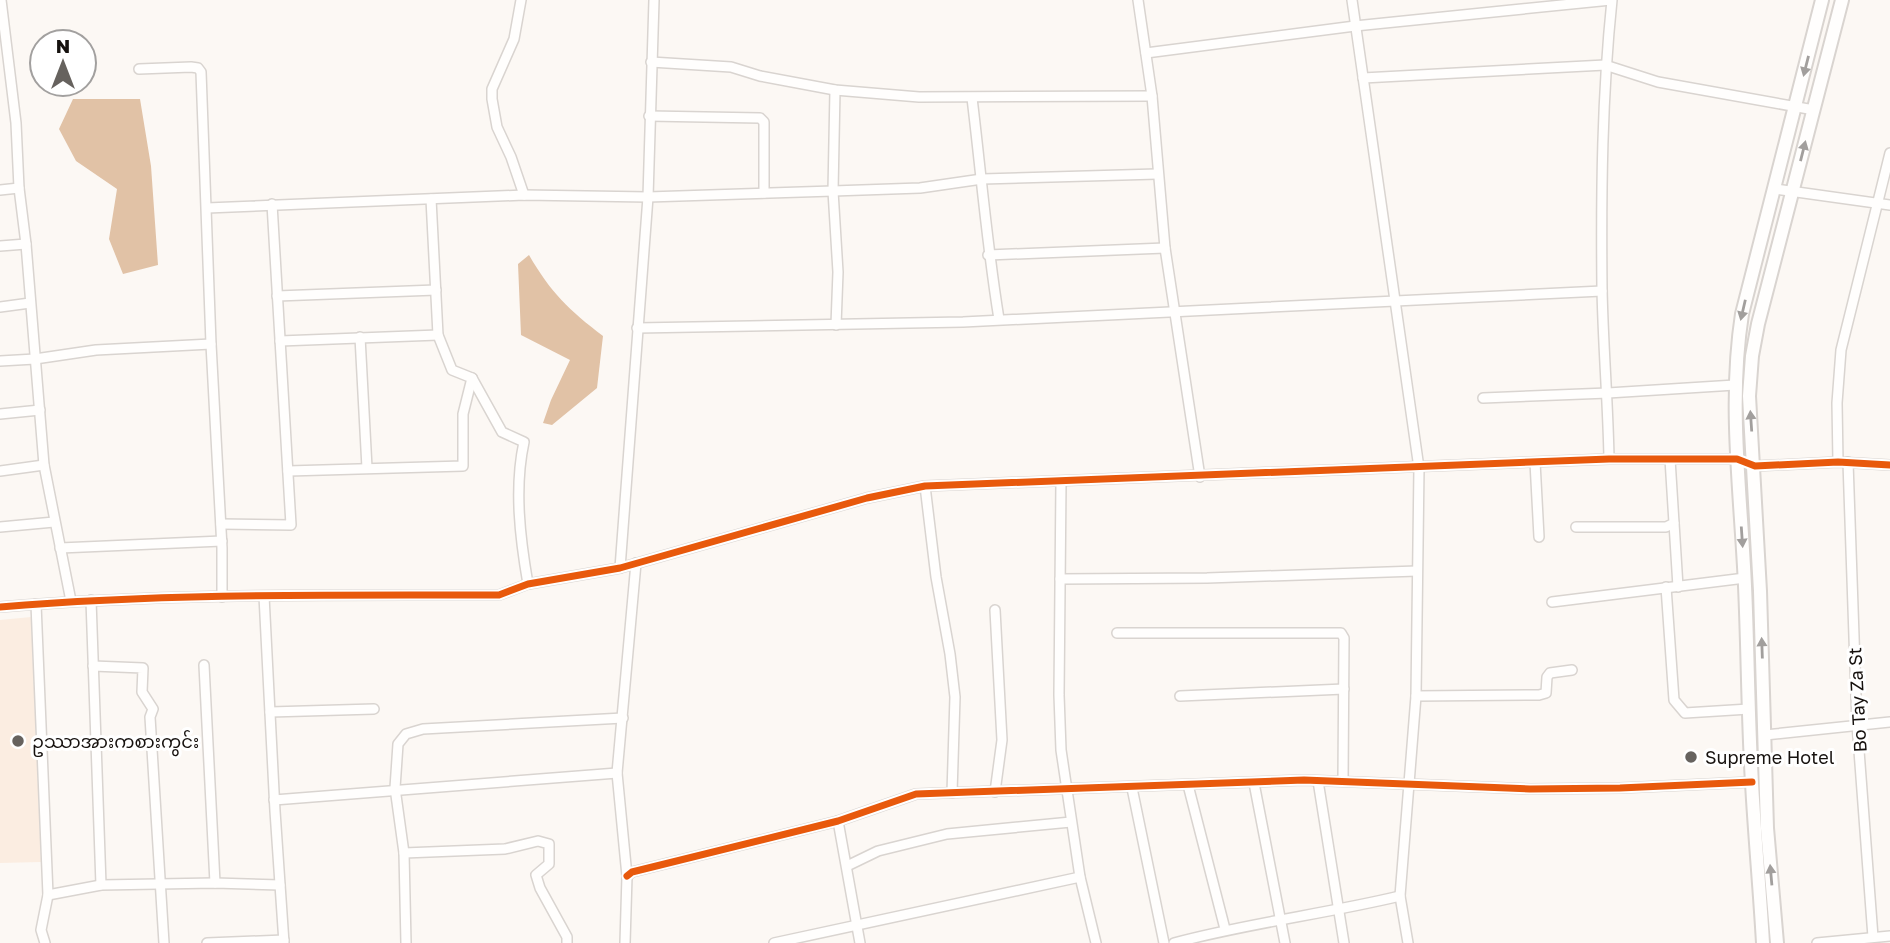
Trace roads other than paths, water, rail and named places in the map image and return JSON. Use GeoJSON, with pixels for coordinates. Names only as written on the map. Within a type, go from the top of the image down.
{"type":"FeatureCollection","features":[{"type":"Feature","properties":{"kind":"highway"},"geometry":{"type":"LineString","coordinates":[[1763,943],[1752,782],[1745,579],[1737,459],[1737,348],[1751,281],[1822,0]]}},
{"type":"Feature","properties":{"kind":"highway"},"geometry":{"type":"LineString","coordinates":[[1777,943],[1767,828],[1755,466],[1749,396],[1752,356],[1767,288],[1842,0]]}},
{"type":"Feature","properties":{"kind":"highway"},"geometry":{"type":"LineString","coordinates":[[1751,281],[1767,288]]}},
{"type":"Feature","properties":{"kind":"street"},"geometry":{"type":"LineString","coordinates":[[1,0],[16,123],[19,188],[44,465],[71,601]]}},
{"type":"Feature","properties":{"kind":"street"},"geometry":{"type":"LineString","coordinates":[[521,0],[514,39],[492,89],[492,99],[497,127],[524,195]]}},
{"type":"Feature","properties":{"kind":"street"},"geometry":{"type":"LineString","coordinates":[[620,568],[648,197],[650,62],[654,0]]}},
{"type":"Feature","properties":{"kind":"street"},"geometry":{"type":"LineString","coordinates":[[1138,0],[1152,96],[1165,248],[1200,477]]}},
{"type":"Feature","properties":{"kind":"street"},"geometry":{"type":"LineString","coordinates":[[1352,0],[1419,468],[1416,696],[1400,897],[1408,943]]}},
{"type":"Feature","properties":{"kind":"street"},"geometry":{"type":"LineString","coordinates":[[1146,53],[1355,26],[1612,0],[1605,65],[1602,153],[1602,291],[1609,459]]}},
{"type":"Feature","properties":{"kind":"street"},"geometry":{"type":"LineString","coordinates":[[650,62],[731,67],[760,76],[835,90],[919,97],[1152,96]]}},
{"type":"Feature","properties":{"kind":"street"},"geometry":{"type":"LineString","coordinates":[[1363,78],[1605,65],[1658,82],[1814,110]]}},
{"type":"Feature","properties":{"kind":"street"},"geometry":{"type":"LineString","coordinates":[[139,69],[191,67],[198,68],[201,72],[211,344],[222,541],[222,597]]}},
{"type":"Feature","properties":{"kind":"street"},"geometry":{"type":"LineString","coordinates":[[835,90],[833,191],[838,272],[836,325]]}},
{"type":"Feature","properties":{"kind":"street"},"geometry":{"type":"LineString","coordinates":[[972,98],[988,255],[999,319]]}},
{"type":"Feature","properties":{"kind":"street"},"geometry":{"type":"LineString","coordinates":[[649,116],[760,118],[764,122],[764,193]]}},
{"type":"Feature","properties":{"kind":"street","name":"Bo Tay Za St"},"geometry":{"type":"LineString","coordinates":[[1873,937],[1837,403],[1841,350],[1890,153]]}},
{"type":"Feature","properties":{"kind":"street"},"geometry":{"type":"LineString","coordinates":[[207,208],[524,195],[648,197],[920,188],[982,179],[1157,174]]}},
{"type":"Feature","properties":{"kind":"street"},"geometry":{"type":"LineString","coordinates":[[0,190],[19,188]]}},
{"type":"Feature","properties":{"kind":"street"},"geometry":{"type":"LineString","coordinates":[[1774,189],[1890,205]]}},
{"type":"Feature","properties":{"kind":"street"},"geometry":{"type":"LineString","coordinates":[[431,199],[438,335],[452,370],[472,378],[502,432],[524,442],[519,468],[522,548],[528,584]]}},
{"type":"Feature","properties":{"kind":"street"},"geometry":{"type":"LineString","coordinates":[[221,524],[291,524],[272,204]]}},
{"type":"Feature","properties":{"kind":"street"},"geometry":{"type":"LineString","coordinates":[[0,246],[26,244]]}},
{"type":"Feature","properties":{"kind":"street"},"geometry":{"type":"LineString","coordinates":[[988,255],[1165,248]]}},
{"type":"Feature","properties":{"kind":"street"},"geometry":{"type":"LineString","coordinates":[[277,296],[436,290]]}},
{"type":"Feature","properties":{"kind":"street"},"geometry":{"type":"LineString","coordinates":[[637,328],[836,325],[1176,313],[1602,291]]}},
{"type":"Feature","properties":{"kind":"street"},"geometry":{"type":"LineString","coordinates":[[0,307],[30,303]]}},
{"type":"Feature","properties":{"kind":"street"},"geometry":{"type":"LineString","coordinates":[[280,341],[438,335]]}},
{"type":"Feature","properties":{"kind":"street"},"geometry":{"type":"LineString","coordinates":[[360,337],[367,468]]}},
{"type":"Feature","properties":{"kind":"street"},"geometry":{"type":"LineString","coordinates":[[0,361],[96,350],[211,344]]}},
{"type":"Feature","properties":{"kind":"street"},"geometry":{"type":"LineString","coordinates":[[288,471],[463,466],[463,414],[472,378]]}},
{"type":"Feature","properties":{"kind":"street"},"geometry":{"type":"LineString","coordinates":[[1483,398],[1735,385]]}},
{"type":"Feature","properties":{"kind":"street"},"geometry":{"type":"LineString","coordinates":[[0,414],[40,410]]}},
{"type":"Feature","properties":{"kind":"street"},"geometry":{"type":"LineString","coordinates":[[0,607],[92,600],[499,595],[528,584],[620,568],[867,498],[925,486],[1609,459],[1737,459],[1755,466],[1843,462],[1890,465]]}},
{"type":"Feature","properties":{"kind":"street"},"geometry":{"type":"LineString","coordinates":[[1670,459],[1678,587]]}},
{"type":"Feature","properties":{"kind":"street"},"geometry":{"type":"LineString","coordinates":[[1535,462],[1539,537]]}},
{"type":"Feature","properties":{"kind":"street"},"geometry":{"type":"LineString","coordinates":[[0,471],[44,465]]}},
{"type":"Feature","properties":{"kind":"street"},"geometry":{"type":"LineString","coordinates":[[1061,482],[1061,750],[1080,877],[1096,943]]}},
{"type":"Feature","properties":{"kind":"street"},"geometry":{"type":"LineString","coordinates":[[925,486],[955,697],[952,793]]}},
{"type":"Feature","properties":{"kind":"street"},"geometry":{"type":"LineString","coordinates":[[0,527],[54,522]]}},
{"type":"Feature","properties":{"kind":"street"},"geometry":{"type":"LineString","coordinates":[[1576,527],[1666,527],[1674,523]]}},
{"type":"Feature","properties":{"kind":"street"},"geometry":{"type":"LineString","coordinates":[[60,548],[222,541]]}},
{"type":"Feature","properties":{"kind":"street"},"geometry":{"type":"LineString","coordinates":[[625,943],[627,876],[617,773],[636,563]]}},
{"type":"Feature","properties":{"kind":"street"},"geometry":{"type":"LineString","coordinates":[[1060,579],[1207,578],[1418,571]]}},
{"type":"Feature","properties":{"kind":"street"},"geometry":{"type":"LineString","coordinates":[[1552,602],[1745,579]]}},
{"type":"Feature","properties":{"kind":"street"},"geometry":{"type":"LineString","coordinates":[[1666,587],[1674,700],[1677,706],[1685,713],[1749,709]]}},
{"type":"Feature","properties":{"kind":"street"},"geometry":{"type":"LineString","coordinates":[[207,943],[284,941],[264,596]]}},
{"type":"Feature","properties":{"kind":"street"},"geometry":{"type":"LineString","coordinates":[[92,600],[101,885]]}},
{"type":"Feature","properties":{"kind":"street"},"geometry":{"type":"LineString","coordinates":[[36,604],[48,895],[41,930],[45,943]]}},
{"type":"Feature","properties":{"kind":"street"},"geometry":{"type":"LineString","coordinates":[[995,610],[1002,740],[995,792]]}},
{"type":"Feature","properties":{"kind":"street"},"geometry":{"type":"LineString","coordinates":[[1117,633],[1340,633],[1344,638],[1343,781]]}},
{"type":"Feature","properties":{"kind":"street"},"geometry":{"type":"LineString","coordinates":[[204,665],[215,883]]}},
{"type":"Feature","properties":{"kind":"street"},"geometry":{"type":"LineString","coordinates":[[93,666],[143,668],[142,692],[153,709],[150,716],[164,943]]}},
{"type":"Feature","properties":{"kind":"street"},"geometry":{"type":"LineString","coordinates":[[1416,696],[1539,695],[1546,693],[1547,677],[1550,673],[1572,670]]}},
{"type":"Feature","properties":{"kind":"street"},"geometry":{"type":"LineString","coordinates":[[1181,696],[1344,690]]}},
{"type":"Feature","properties":{"kind":"street"},"geometry":{"type":"LineString","coordinates":[[270,712],[374,709]]}},
{"type":"Feature","properties":{"kind":"street"},"geometry":{"type":"LineString","coordinates":[[406,943],[404,853],[395,788],[398,744],[406,734],[424,729],[623,718]]}},
{"type":"Feature","properties":{"kind":"street"},"geometry":{"type":"LineString","coordinates":[[1765,734],[1890,722]]}},
{"type":"Feature","properties":{"kind":"street"},"geometry":{"type":"LineString","coordinates":[[274,800],[395,788],[617,773]]}},
{"type":"Feature","properties":{"kind":"street"},"geometry":{"type":"LineString","coordinates":[[1318,781],[1343,943]]}},
{"type":"Feature","properties":{"kind":"street"},"geometry":{"type":"LineString","coordinates":[[627,876],[632,872],[838,821],[916,794],[1318,781],[1531,789],[1752,782]]}},
{"type":"Feature","properties":{"kind":"street"},"geometry":{"type":"LineString","coordinates":[[1254,782],[1285,943]]}},
{"type":"Feature","properties":{"kind":"street"},"geometry":{"type":"LineString","coordinates":[[1188,785],[1225,929]]}},
{"type":"Feature","properties":{"kind":"street"},"geometry":{"type":"LineString","coordinates":[[1132,788],[1164,943]]}},
{"type":"Feature","properties":{"kind":"street"},"geometry":{"type":"LineString","coordinates":[[838,821],[859,943]]}},
{"type":"Feature","properties":{"kind":"street"},"geometry":{"type":"LineString","coordinates":[[847,866],[878,851],[947,834],[1071,822]]}},
{"type":"Feature","properties":{"kind":"street"},"geometry":{"type":"LineString","coordinates":[[404,853],[505,849],[538,841],[549,844],[549,864],[536,875],[540,888],[567,937],[567,943]]}},
{"type":"Feature","properties":{"kind":"street"},"geometry":{"type":"LineString","coordinates":[[774,943],[1080,877]]}},
{"type":"Feature","properties":{"kind":"street"},"geometry":{"type":"LineString","coordinates":[[48,895],[101,885],[280,885]]}},
{"type":"Feature","properties":{"kind":"street"},"geometry":{"type":"LineString","coordinates":[[1174,943],[1225,929],[1337,911],[1400,897]]}},
{"type":"Feature","properties":{"kind":"street"},"geometry":{"type":"LineString","coordinates":[[1817,943],[1890,936]]}},
{"type":"Feature","properties":{"kind":"place","name":"ဥဿာ‌အားကစားကွင်း"},"geometry":{"type":"Point","coordinates":[18,741]}},
{"type":"Feature","properties":{"kind":"place","name":"Supreme Hotel"},"geometry":{"type":"Point","coordinates":[1691,757]}}]}
